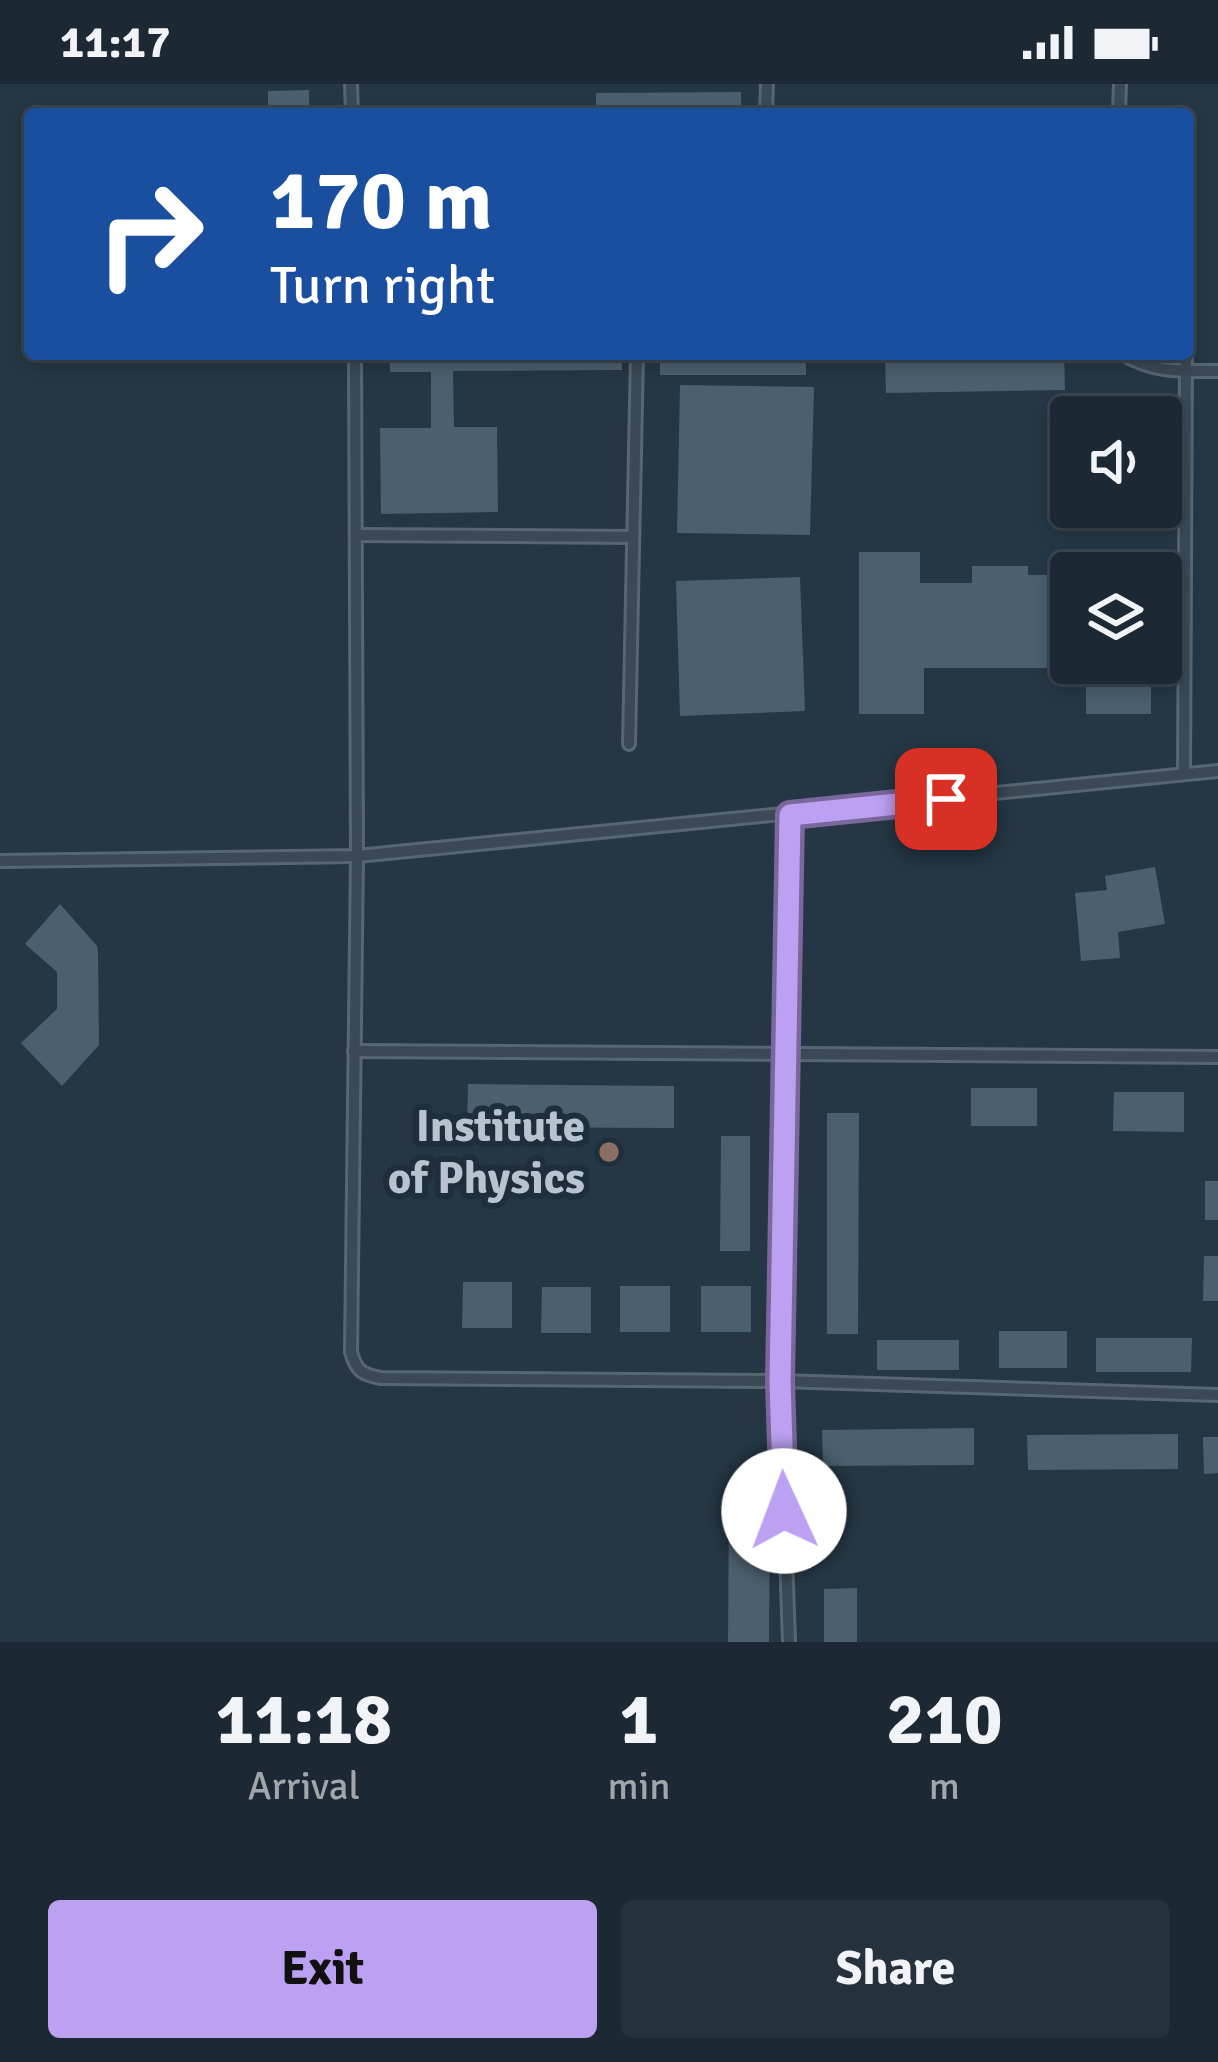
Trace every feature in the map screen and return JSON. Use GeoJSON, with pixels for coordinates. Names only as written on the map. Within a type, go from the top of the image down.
{"type":"FeatureCollection","features":[{"type":"Feature","properties":{"kind":"lane"},"geometry":{"type":"LineString","coordinates":[[356,360],[351,1352],[355,1367],[381,1378],[780,1381],[1218,1396]]}},
{"type":"Feature","properties":{"kind":"lane"},"geometry":{"type":"LineString","coordinates":[[629,744],[637,360]]}},
{"type":"Feature","properties":{"kind":"lane"},"geometry":{"type":"LineString","coordinates":[[1133,360],[1188,371],[1218,371]]}},
{"type":"Feature","properties":{"kind":"lane"},"geometry":{"type":"LineString","coordinates":[[1184,774],[1187,360]]}},
{"type":"Feature","properties":{"kind":"lane"},"geometry":{"type":"LineString","coordinates":[[356,536],[633,537]]}},
{"type":"Feature","properties":{"kind":"lane"},"geometry":{"type":"LineString","coordinates":[[0,861],[357,856],[1218,771]]}},
{"type":"Feature","properties":{"kind":"lane"},"geometry":{"type":"LineString","coordinates":[[789,1642],[780,1381],[790,815]]}},
{"type":"Feature","properties":{"kind":"lane"},"geometry":{"type":"LineString","coordinates":[[354,1051],[1218,1057]]}},
{"type":"Feature","properties":{"kind":"building"},"geometry":{"type":"Polygon","coordinates":[[[309,90],[309,108],[268,108],[268,91],[309,90]]]}},
{"type":"Feature","properties":{"kind":"building"},"geometry":{"type":"Polygon","coordinates":[[[741,92],[741,108],[596,108],[596,93],[741,92]]]}},
{"type":"Feature","properties":{"kind":"building"},"geometry":{"type":"Polygon","coordinates":[[[390,360],[622,360],[622,370],[453,371],[454,427],[497,427],[498,512],[381,514],[380,428],[431,428],[431,372],[390,372],[390,360]]]}},
{"type":"Feature","properties":{"kind":"building"},"geometry":{"type":"Polygon","coordinates":[[[660,360],[806,360],[806,375],[660,375],[660,360]]]}},
{"type":"Feature","properties":{"kind":"building"},"geometry":{"type":"Polygon","coordinates":[[[885,360],[1064,360],[1065,390],[886,393],[885,360]]]}},
{"type":"Feature","properties":{"kind":"building"},"geometry":{"type":"Polygon","coordinates":[[[680,385],[814,387],[810,535],[677,533],[680,385]]]}},
{"type":"Feature","properties":{"kind":"building"},"geometry":{"type":"Polygon","coordinates":[[[859,552],[920,552],[920,583],[972,583],[972,566],[1028,566],[1028,575],[1050,575],[1050,668],[924,668],[924,714],[859,714],[859,552]]]}},
{"type":"Feature","properties":{"kind":"building"},"geometry":{"type":"Polygon","coordinates":[[[800,577],[805,711],[680,716],[676,581],[800,577]]]}},
{"type":"Feature","properties":{"kind":"building"},"geometry":{"type":"Polygon","coordinates":[[[1086,684],[1151,684],[1151,714],[1086,714],[1086,684]]]}},
{"type":"Feature","properties":{"kind":"building"},"geometry":{"type":"Polygon","coordinates":[[[1155,867],[1165,924],[1118,932],[1120,958],[1081,961],[1075,893],[1107,890],[1105,876],[1155,867]]]}},
{"type":"Feature","properties":{"kind":"building"},"geometry":{"type":"Polygon","coordinates":[[[60,904],[98,953],[99,1045],[62,1086],[21,1043],[57,1009],[57,972],[25,944],[60,904]]]}},
{"type":"Feature","properties":{"kind":"building"},"geometry":{"type":"Polygon","coordinates":[[[468,1084],[674,1086],[674,1128],[467,1127],[468,1084]]]}},
{"type":"Feature","properties":{"kind":"building"},"geometry":{"type":"Polygon","coordinates":[[[971,1088],[1037,1088],[1037,1126],[971,1126],[971,1088]]]}},
{"type":"Feature","properties":{"kind":"building"},"geometry":{"type":"Polygon","coordinates":[[[1114,1092],[1184,1092],[1184,1132],[1113,1131],[1114,1092]]]}},
{"type":"Feature","properties":{"kind":"building"},"geometry":{"type":"Polygon","coordinates":[[[827,1113],[859,1113],[858,1334],[827,1334],[827,1113]]]}},
{"type":"Feature","properties":{"kind":"building"},"geometry":{"type":"Polygon","coordinates":[[[721,1136],[750,1136],[750,1251],[720,1251],[721,1136]]]}},
{"type":"Feature","properties":{"kind":"building"},"geometry":{"type":"Polygon","coordinates":[[[1205,1181],[1218,1181],[1218,1220],[1205,1220],[1205,1181]]]}},
{"type":"Feature","properties":{"kind":"building"},"geometry":{"type":"Polygon","coordinates":[[[1204,1256],[1218,1256],[1218,1301],[1203,1301],[1204,1256]]]}},
{"type":"Feature","properties":{"kind":"building"},"geometry":{"type":"Polygon","coordinates":[[[463,1282],[512,1282],[512,1328],[462,1328],[463,1282]]]}},
{"type":"Feature","properties":{"kind":"building"},"geometry":{"type":"Polygon","coordinates":[[[620,1286],[670,1286],[670,1332],[620,1332],[620,1286]]]}},
{"type":"Feature","properties":{"kind":"building"},"geometry":{"type":"Polygon","coordinates":[[[701,1286],[751,1286],[751,1332],[701,1332],[701,1286]]]}},
{"type":"Feature","properties":{"kind":"building"},"geometry":{"type":"Polygon","coordinates":[[[542,1287],[591,1287],[591,1333],[541,1333],[542,1287]]]}},
{"type":"Feature","properties":{"kind":"building"},"geometry":{"type":"Polygon","coordinates":[[[999,1331],[1067,1331],[1067,1368],[999,1368],[999,1331]]]}},
{"type":"Feature","properties":{"kind":"building"},"geometry":{"type":"Polygon","coordinates":[[[1096,1338],[1192,1338],[1191,1372],[1096,1372],[1096,1338]]]}},
{"type":"Feature","properties":{"kind":"building"},"geometry":{"type":"Polygon","coordinates":[[[877,1340],[959,1340],[959,1370],[877,1370],[877,1340]]]}},
{"type":"Feature","properties":{"kind":"building"},"geometry":{"type":"Polygon","coordinates":[[[974,1428],[974,1465],[823,1466],[822,1430],[974,1428]]]}},
{"type":"Feature","properties":{"kind":"building"},"geometry":{"type":"Polygon","coordinates":[[[1178,1434],[1178,1469],[1028,1470],[1027,1435],[1178,1434]]]}},
{"type":"Feature","properties":{"kind":"building"},"geometry":{"type":"Polygon","coordinates":[[[1203,1437],[1218,1437],[1218,1473],[1204,1474],[1203,1437]]]}},
{"type":"Feature","properties":{"kind":"building"},"geometry":{"type":"Polygon","coordinates":[[[729,1489],[770,1489],[769,1642],[728,1642],[729,1489]]]}},
{"type":"Feature","properties":{"kind":"building"},"geometry":{"type":"Polygon","coordinates":[[[857,1588],[857,1642],[824,1642],[824,1589],[857,1588]]]}},
{"type":"Feature","properties":{"kind":"place","name":"Institute of Physics"},"geometry":{"type":"Point","coordinates":[609,1152]}},
{"type":"Feature","properties":{"kind":"route"},"geometry":{"type":"LineString","coordinates":[[784,1511],[780,1381],[790,815],[946,799]]}}]}
